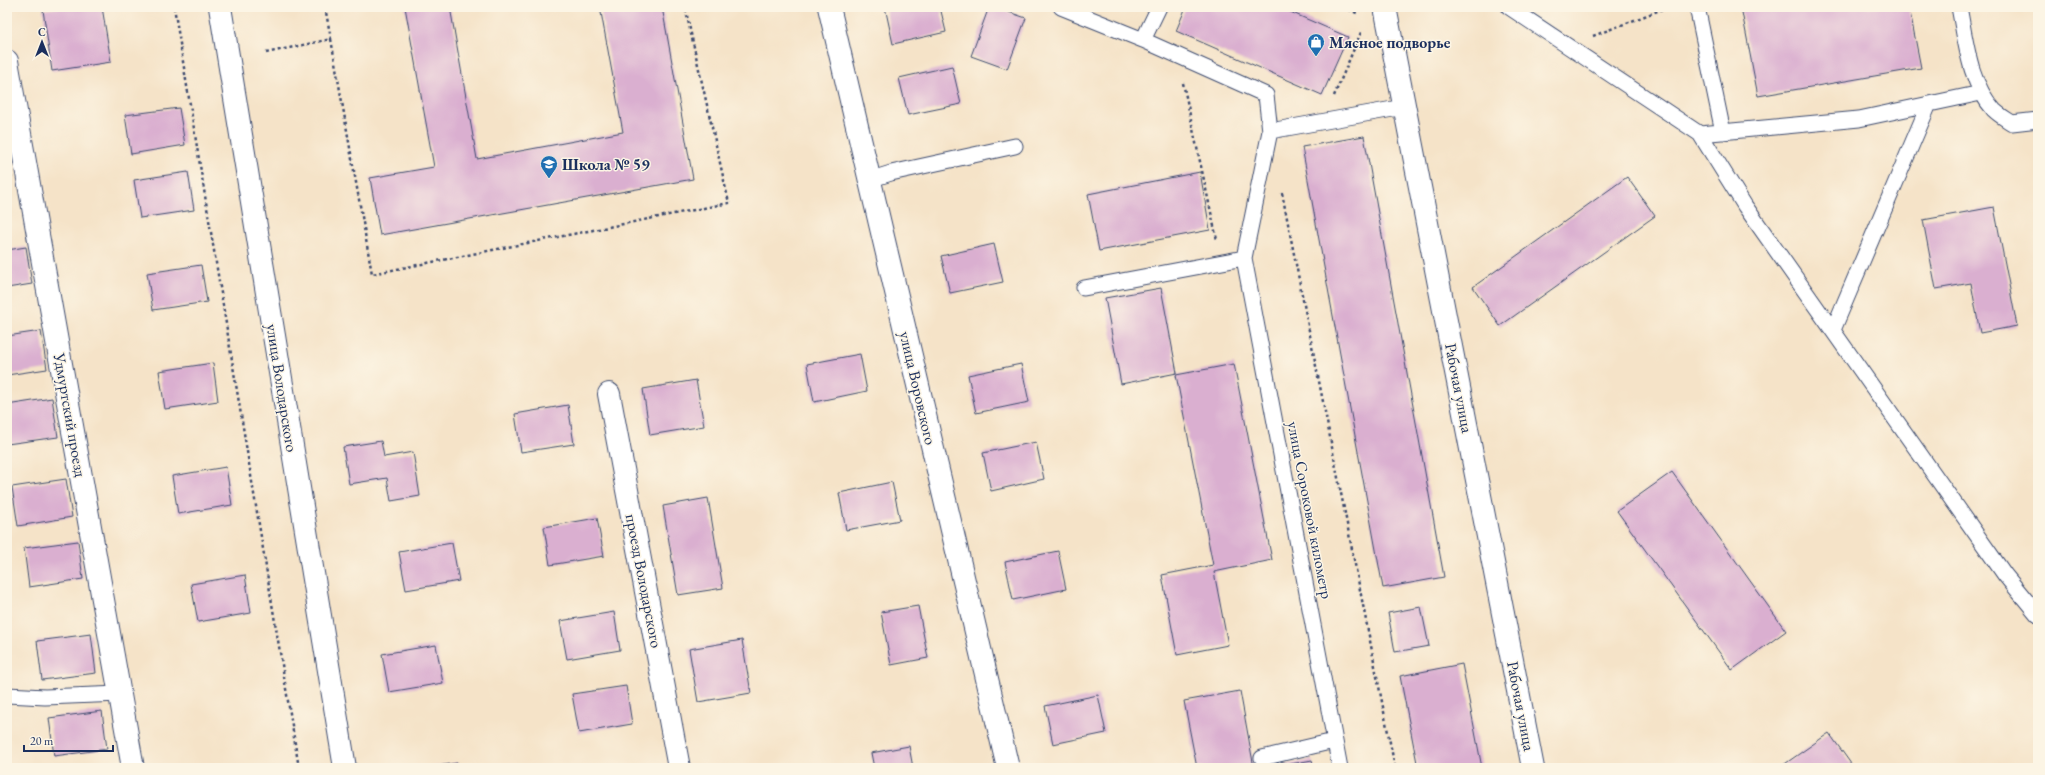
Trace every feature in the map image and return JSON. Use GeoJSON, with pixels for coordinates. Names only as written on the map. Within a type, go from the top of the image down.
{"type":"FeatureCollection","features":[{"type":"Feature","properties":{"kind":"street","name":"улица Володарского"},"geometry":{"type":"LineString","coordinates":[[220,7],[345,768]]}},
{"type":"Feature","properties":{"kind":"street","name":"улица Воровского"},"geometry":{"type":"LineString","coordinates":[[829,7],[1008,768]]}},
{"type":"Feature","properties":{"kind":"street","name":"Рабочая улица"},"geometry":{"type":"LineString","coordinates":[[1385,7],[1533,768]]}},
{"type":"Feature","properties":{"kind":"street","name":"Удмуртский проезд"},"geometry":{"type":"LineString","coordinates":[[7,61],[133,768]]}},
{"type":"Feature","properties":{"kind":"street","name":"проезд Володарского"},"geometry":{"type":"LineString","coordinates":[[609,394],[680,768]]}},
{"type":"Feature","properties":{"kind":"lane"},"geometry":{"type":"LineString","coordinates":[[1061,7],[1143,40],[1266,95],[1270,131],[1244,258],[1084,288]]}},
{"type":"Feature","properties":{"kind":"lane"},"geometry":{"type":"LineString","coordinates":[[1143,40],[1159,7]]}},
{"type":"Feature","properties":{"kind":"lane"},"geometry":{"type":"LineString","coordinates":[[1509,7],[1700,134],[1745,206],[2001,569],[2038,616]]}},
{"type":"Feature","properties":{"kind":"lane"},"geometry":{"type":"LineString","coordinates":[[1697,7],[1723,132]]}},
{"type":"Feature","properties":{"kind":"lane"},"geometry":{"type":"LineString","coordinates":[[1959,7],[1969,60],[1981,93],[1995,112],[2012,123],[2038,120]]}},
{"type":"Feature","properties":{"kind":"lane"},"geometry":{"type":"LineString","coordinates":[[1700,134],[1859,119],[1981,93]]}},
{"type":"Feature","properties":{"kind":"lane"},"geometry":{"type":"LineString","coordinates":[[1833,330],[1930,104]]}},
{"type":"Feature","properties":{"kind":"lane"},"geometry":{"type":"LineString","coordinates":[[1270,131],[1404,107]]}},
{"type":"Feature","properties":{"kind":"lane"},"geometry":{"type":"LineString","coordinates":[[869,180],[890,173],[1015,146]]}},
{"type":"Feature","properties":{"kind":"lane","name":"улица Сороковой километр"},"geometry":{"type":"LineString","coordinates":[[1244,258],[1340,768]]}},
{"type":"Feature","properties":{"kind":"lane"},"geometry":{"type":"LineString","coordinates":[[7,695],[44,698],[120,694]]}},
{"type":"Feature","properties":{"kind":"lane"},"geometry":{"type":"LineString","coordinates":[[1262,758],[1334,741]]}},
{"type":"Feature","properties":{"kind":"path"},"geometry":{"type":"LineString","coordinates":[[174,7],[300,768]]}},
{"type":"Feature","properties":{"kind":"path"},"geometry":{"type":"LineString","coordinates":[[325,7],[372,274],[729,203],[685,7]]}},
{"type":"Feature","properties":{"kind":"path"},"geometry":{"type":"LineString","coordinates":[[1343,7],[1362,15]]}},
{"type":"Feature","properties":{"kind":"path"},"geometry":{"type":"LineString","coordinates":[[1567,46],[1668,7]]}},
{"type":"Feature","properties":{"kind":"path"},"geometry":{"type":"LineString","coordinates":[[1332,99],[1365,24]]}},
{"type":"Feature","properties":{"kind":"path"},"geometry":{"type":"LineString","coordinates":[[266,53],[331,39]]}},
{"type":"Feature","properties":{"kind":"path"},"geometry":{"type":"LineString","coordinates":[[1176,55],[1222,262]]}},
{"type":"Feature","properties":{"kind":"path"},"geometry":{"type":"LineString","coordinates":[[1281,186],[1395,768]]}},
{"type":"Feature","properties":{"kind":"building"},"geometry":{"type":"Polygon","coordinates":[[[63,7],[102,7],[111,62],[52,71],[43,10],[63,7]]]}},
{"type":"Feature","properties":{"kind":"building"},"geometry":{"type":"Polygon","coordinates":[[[405,7],[450,7],[477,159],[623,132],[600,7],[662,7],[693,179],[380,235],[370,178],[434,167],[405,7]]]}},
{"type":"Feature","properties":{"kind":"building"},"geometry":{"type":"Polygon","coordinates":[[[885,7],[940,7],[946,32],[893,44],[885,7]]]}},
{"type":"Feature","properties":{"kind":"building"},"geometry":{"type":"Polygon","coordinates":[[[989,7],[994,7],[1026,18],[1007,69],[971,56],[989,7]]]}},
{"type":"Feature","properties":{"kind":"building"},"geometry":{"type":"Polygon","coordinates":[[[1186,7],[1279,7],[1348,37],[1322,95],[1176,31],[1186,7]]]}},
{"type":"Feature","properties":{"kind":"building"},"geometry":{"type":"Polygon","coordinates":[[[1741,7],[1909,7],[1921,68],[1758,96],[1741,7]]]}},
{"type":"Feature","properties":{"kind":"building"},"geometry":{"type":"Polygon","coordinates":[[[952,66],[961,104],[908,115],[899,78],[952,66]]]}},
{"type":"Feature","properties":{"kind":"building"},"geometry":{"type":"Polygon","coordinates":[[[179,108],[185,145],[131,154],[125,115],[179,108]]]}},
{"type":"Feature","properties":{"kind":"building"},"geometry":{"type":"Polygon","coordinates":[[[1364,136],[1444,577],[1383,588],[1302,147],[1364,136]]]}},
{"type":"Feature","properties":{"kind":"building"},"geometry":{"type":"Polygon","coordinates":[[[7,150],[12,178],[7,179],[7,150]]]}},
{"type":"Feature","properties":{"kind":"building"},"geometry":{"type":"Polygon","coordinates":[[[188,172],[194,210],[140,218],[134,180],[188,172]]]}},
{"type":"Feature","properties":{"kind":"building"},"geometry":{"type":"Polygon","coordinates":[[[1200,172],[1210,230],[1099,251],[1088,194],[1200,172]]]}},
{"type":"Feature","properties":{"kind":"building"},"geometry":{"type":"Polygon","coordinates":[[[1627,177],[1655,216],[1500,326],[1473,287],[1627,177]]]}},
{"type":"Feature","properties":{"kind":"building"},"geometry":{"type":"Polygon","coordinates":[[[1994,207],[2017,326],[1980,333],[1971,283],[1936,289],[1923,220],[1994,207]]]}},
{"type":"Feature","properties":{"kind":"building"},"geometry":{"type":"Polygon","coordinates":[[[994,244],[1003,282],[950,293],[941,256],[994,244]]]}},
{"type":"Feature","properties":{"kind":"building"},"geometry":{"type":"Polygon","coordinates":[[[26,247],[32,284],[7,288],[7,250],[26,247]]]}},
{"type":"Feature","properties":{"kind":"building"},"geometry":{"type":"Polygon","coordinates":[[[201,265],[207,302],[153,310],[147,273],[201,265]]]}},
{"type":"Feature","properties":{"kind":"building"},"geometry":{"type":"Polygon","coordinates":[[[1161,288],[1177,373],[1121,384],[1105,298],[1161,288]]]}},
{"type":"Feature","properties":{"kind":"building"},"geometry":{"type":"Polygon","coordinates":[[[41,331],[47,369],[7,375],[7,336],[41,331]]]}},
{"type":"Feature","properties":{"kind":"building"},"geometry":{"type":"Polygon","coordinates":[[[860,354],[867,391],[814,402],[807,364],[860,354]]]}},
{"type":"Feature","properties":{"kind":"building"},"geometry":{"type":"Polygon","coordinates":[[[213,363],[218,401],[165,409],[159,371],[213,363]]]}},
{"type":"Feature","properties":{"kind":"building"},"geometry":{"type":"Polygon","coordinates":[[[1021,364],[1029,402],[976,413],[968,375],[1021,364]]]}},
{"type":"Feature","properties":{"kind":"building"},"geometry":{"type":"Polygon","coordinates":[[[1234,364],[1272,560],[1214,572],[1228,645],[1177,655],[1162,575],[1213,565],[1176,375],[1234,364]]]}},
{"type":"Feature","properties":{"kind":"building"},"geometry":{"type":"Polygon","coordinates":[[[696,380],[704,426],[650,435],[643,389],[696,380]]]}},
{"type":"Feature","properties":{"kind":"building"},"geometry":{"type":"Polygon","coordinates":[[[52,398],[58,437],[7,444],[7,405],[52,398]]]}},
{"type":"Feature","properties":{"kind":"building"},"geometry":{"type":"Polygon","coordinates":[[[568,405],[574,444],[521,452],[515,414],[568,405]]]}},
{"type":"Feature","properties":{"kind":"building"},"geometry":{"type":"Polygon","coordinates":[[[381,441],[384,457],[413,452],[420,496],[391,501],[387,478],[349,484],[343,447],[381,441]]]}},
{"type":"Feature","properties":{"kind":"building"},"geometry":{"type":"Polygon","coordinates":[[[1036,442],[1044,479],[991,491],[983,453],[1036,442]]]}},
{"type":"Feature","properties":{"kind":"building"},"geometry":{"type":"Polygon","coordinates":[[[226,467],[232,505],[178,514],[172,476],[226,467]]]}},
{"type":"Feature","properties":{"kind":"building"},"geometry":{"type":"Polygon","coordinates":[[[1672,472],[1786,631],[1732,670],[1617,511],[1672,472]]]}},
{"type":"Feature","properties":{"kind":"building"},"geometry":{"type":"Polygon","coordinates":[[[66,479],[72,517],[18,526],[12,487],[66,479]]]}},
{"type":"Feature","properties":{"kind":"building"},"geometry":{"type":"Polygon","coordinates":[[[892,482],[900,520],[846,530],[839,493],[892,482]]]}},
{"type":"Feature","properties":{"kind":"building"},"geometry":{"type":"Polygon","coordinates":[[[708,498],[723,588],[678,595],[663,506],[708,498]]]}},
{"type":"Feature","properties":{"kind":"building"},"geometry":{"type":"Polygon","coordinates":[[[597,518],[604,556],[550,565],[544,527],[597,518]]]}},
{"type":"Feature","properties":{"kind":"building"},"geometry":{"type":"Polygon","coordinates":[[[78,541],[83,579],[29,587],[24,548],[78,541]]]}},
{"type":"Feature","properties":{"kind":"building"},"geometry":{"type":"Polygon","coordinates":[[[452,543],[459,581],[406,590],[399,552],[452,543]]]}},
{"type":"Feature","properties":{"kind":"building"},"geometry":{"type":"Polygon","coordinates":[[[1058,551],[1066,589],[1013,600],[1005,562],[1058,551]]]}},
{"type":"Feature","properties":{"kind":"building"},"geometry":{"type":"Polygon","coordinates":[[[245,575],[251,613],[198,622],[191,584],[245,575]]]}},
{"type":"Feature","properties":{"kind":"building"},"geometry":{"type":"Polygon","coordinates":[[[918,606],[928,658],[891,665],[881,612],[918,606]]]}},
{"type":"Feature","properties":{"kind":"building"},"geometry":{"type":"Polygon","coordinates":[[[1421,607],[1429,646],[1395,652],[1388,613],[1421,607]]]}},
{"type":"Feature","properties":{"kind":"building"},"geometry":{"type":"Polygon","coordinates":[[[614,612],[620,650],[567,659],[560,621],[614,612]]]}},
{"type":"Feature","properties":{"kind":"building"},"geometry":{"type":"Polygon","coordinates":[[[91,634],[96,673],[42,680],[37,641],[91,634]]]}},
{"type":"Feature","properties":{"kind":"building"},"geometry":{"type":"Polygon","coordinates":[[[742,640],[751,693],[698,702],[689,649],[742,640]]]}},
{"type":"Feature","properties":{"kind":"building"},"geometry":{"type":"Polygon","coordinates":[[[436,645],[443,683],[389,692],[382,654],[436,645]]]}},
{"type":"Feature","properties":{"kind":"building"},"geometry":{"type":"Polygon","coordinates":[[[1462,664],[1482,768],[1418,768],[1400,676],[1462,664]]]}},
{"type":"Feature","properties":{"kind":"building"},"geometry":{"type":"Polygon","coordinates":[[[626,686],[632,724],[579,733],[572,694],[626,686]]]}},
{"type":"Feature","properties":{"kind":"building"},"geometry":{"type":"Polygon","coordinates":[[[1240,691],[1254,768],[1197,768],[1184,701],[1240,691]]]}},
{"type":"Feature","properties":{"kind":"building"},"geometry":{"type":"Polygon","coordinates":[[[1098,695],[1106,733],[1053,744],[1045,706],[1098,695]]]}},
{"type":"Feature","properties":{"kind":"building"},"geometry":{"type":"Polygon","coordinates":[[[102,711],[107,749],[54,756],[49,718],[102,711]]]}},
{"type":"Feature","properties":{"kind":"building"},"geometry":{"type":"Polygon","coordinates":[[[1829,733],[1854,768],[1779,768],[1829,733]]]}},
{"type":"Feature","properties":{"kind":"building"},"geometry":{"type":"Polygon","coordinates":[[[909,746],[913,768],[874,768],[871,753],[909,746]]]}},
{"type":"Feature","properties":{"kind":"building"},"geometry":{"type":"Polygon","coordinates":[[[1312,760],[1314,768],[1275,768],[1275,767],[1312,760]]]}},
{"type":"Feature","properties":{"kind":"building"},"geometry":{"type":"Polygon","coordinates":[[[457,763],[458,768],[431,768],[431,767],[457,763]]]}},
{"type":"Feature","properties":{"kind":"place","name":"Мясное подворье"},"geometry":{"type":"Point","coordinates":[1316,57]}},
{"type":"Feature","properties":{"kind":"place","name":"Школа № 59"},"geometry":{"type":"Point","coordinates":[549,179]}}]}
